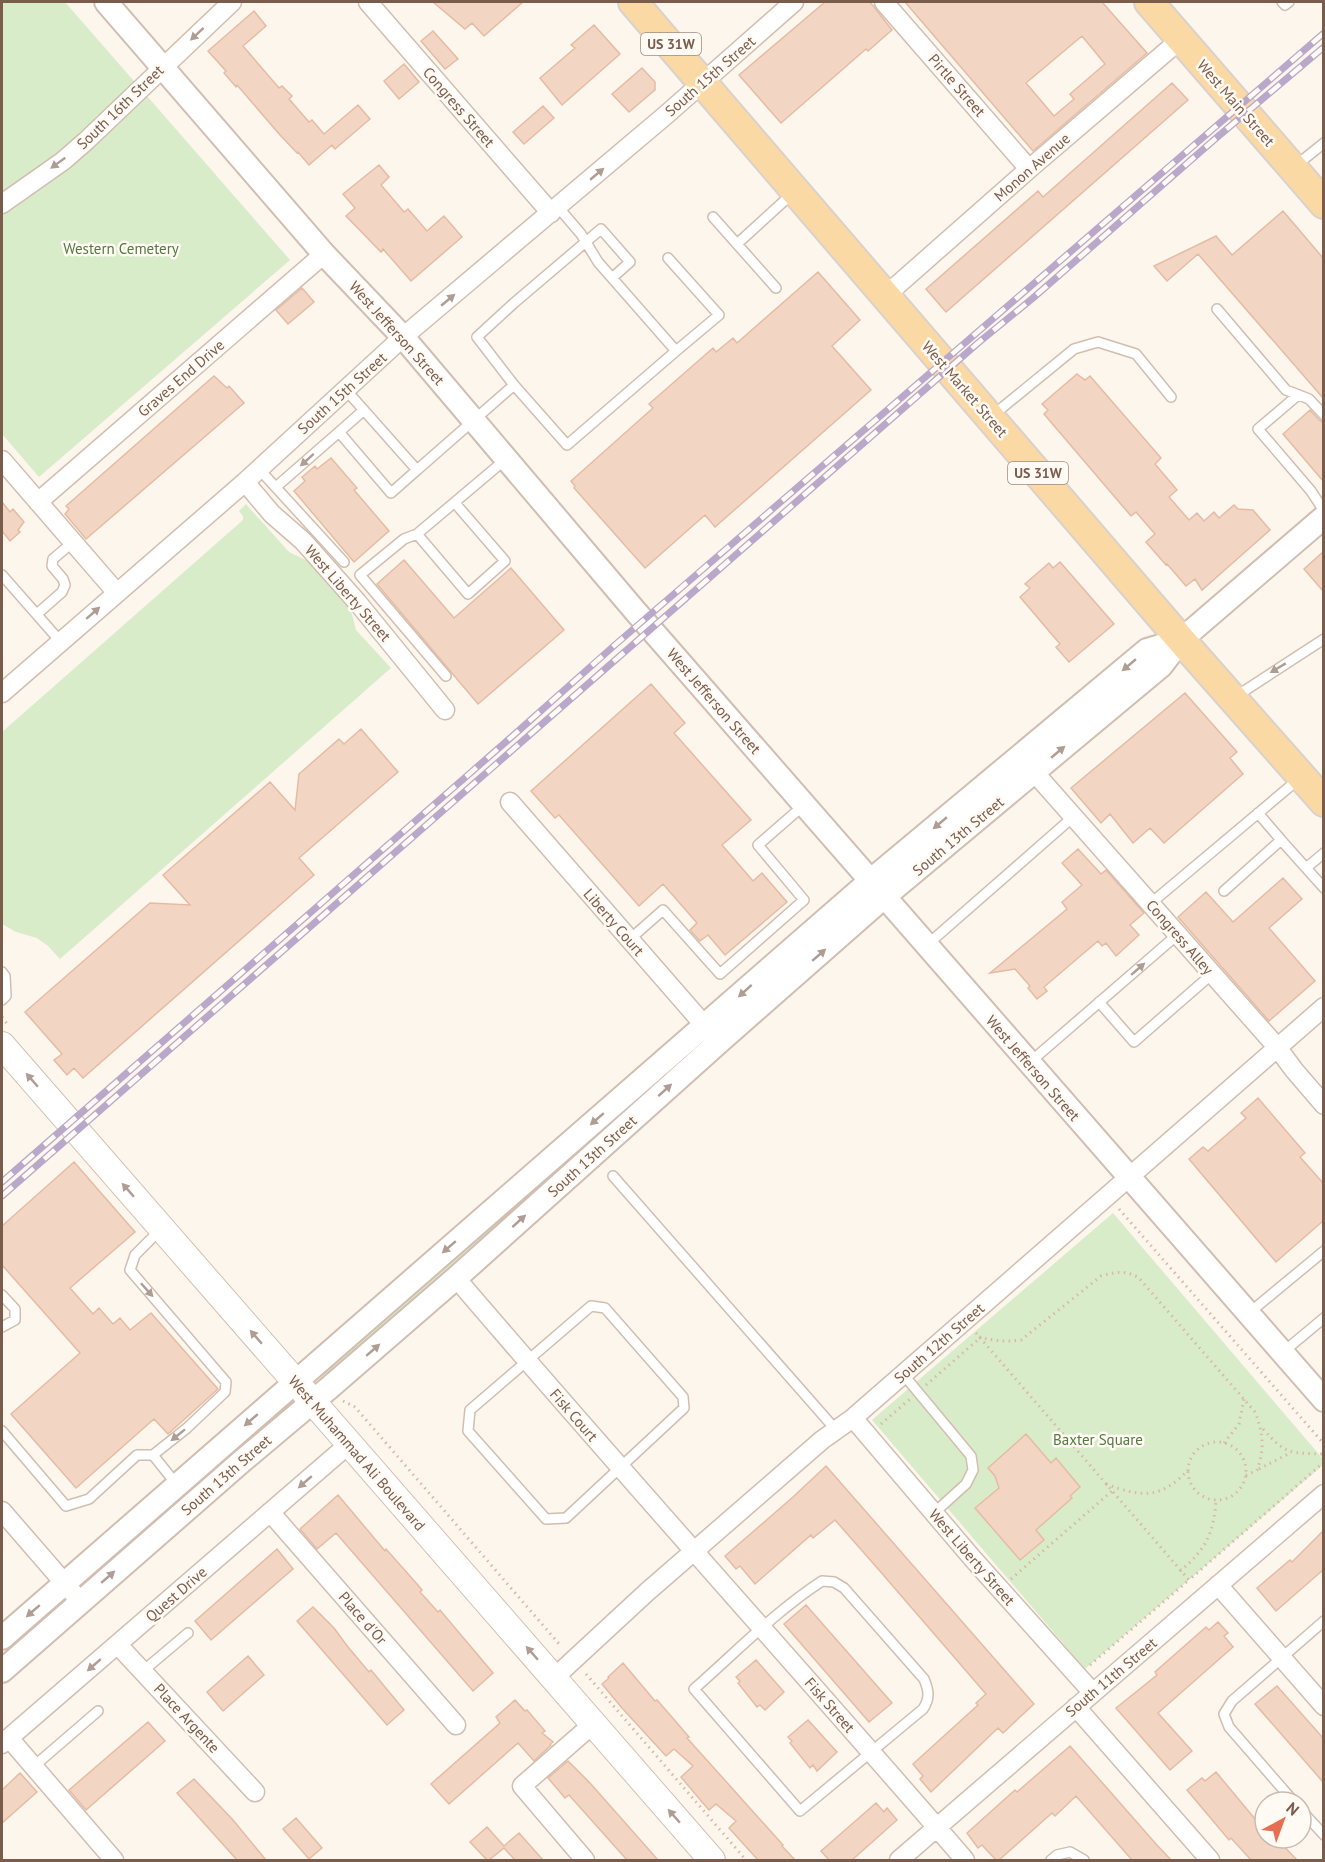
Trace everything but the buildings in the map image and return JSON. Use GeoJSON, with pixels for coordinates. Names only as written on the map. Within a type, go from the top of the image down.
{"type":"FeatureCollection","features":[{"type":"Feature","properties":{"kind":"main road","name":"West Market Street"},"geometry":{"type":"LineString","coordinates":[[633,2],[1323,802]]}},
{"type":"Feature","properties":{"kind":"main road","name":"West Main Street"},"geometry":{"type":"LineString","coordinates":[[1149,2],[1323,204]]}},
{"type":"Feature","properties":{"kind":"main road","name":"West Muhammad Ali Boulevard"},"geometry":{"type":"LineString","coordinates":[[2,1045],[712,1860]]}},
{"type":"Feature","properties":{"kind":"street","name":"West Jefferson Street"},"geometry":{"type":"LineString","coordinates":[[106,2],[324,254],[403,338],[636,612],[1323,1400]]}},
{"type":"Feature","properties":{"kind":"street","name":"South 16th Street"},"geometry":{"type":"LineString","coordinates":[[2,204],[63,161],[232,2]]}},
{"type":"Feature","properties":{"kind":"street","name":"Congress Street"},"geometry":{"type":"LineString","coordinates":[[368,2],[554,210]]}},
{"type":"Feature","properties":{"kind":"street","name":"South 15th Street"},"geometry":{"type":"LineString","coordinates":[[2,693],[245,482],[403,338],[704,82],[794,2]]}},
{"type":"Feature","properties":{"kind":"street","name":"Pirtle Street"},"geometry":{"type":"LineString","coordinates":[[885,2],[1029,169]]}},
{"type":"Feature","properties":{"kind":"street","name":"Monon Avenue"},"geometry":{"type":"LineString","coordinates":[[885,296],[1181,39]]}},
{"type":"Feature","properties":{"kind":"street","name":"Graves End Drive"},"geometry":{"type":"LineString","coordinates":[[38,502],[324,254]]}},
{"type":"Feature","properties":{"kind":"street"},"geometry":{"type":"LineString","coordinates":[[2,460],[117,593]]}},
{"type":"Feature","properties":{"kind":"street","name":"West Liberty Street"},"geometry":{"type":"LineString","coordinates":[[245,482],[272,514],[303,541],[358,603],[445,710]]}},
{"type":"Feature","properties":{"kind":"street","name":"South 13th Street"},"geometry":{"type":"LineString","coordinates":[[877,889],[1034,772],[1161,666],[1181,640],[1323,517]]}},
{"type":"Feature","properties":{"kind":"street","name":"South 13th Street"},"geometry":{"type":"LineString","coordinates":[[2,1638],[294,1382],[712,1034],[1147,650],[1181,640]]}},
{"type":"Feature","properties":{"kind":"street","name":"Congress Alley"},"geometry":{"type":"LineString","coordinates":[[1034,772],[1277,1047],[1323,1105]]}},
{"type":"Feature","properties":{"kind":"street","name":"Liberty Court"},"geometry":{"type":"LineString","coordinates":[[510,802],[712,1034]]}},
{"type":"Feature","properties":{"kind":"street","name":"South 12th Street"},"geometry":{"type":"LineString","coordinates":[[554,1678],[693,1551],[822,1440],[853,1418],[1323,1007]]}},
{"type":"Feature","properties":{"kind":"street","name":"South 13th Street"},"geometry":{"type":"LineString","coordinates":[[2,1671],[80,1601],[456,1278],[712,1034]]}},
{"type":"Feature","properties":{"kind":"street","name":"Fisk Court"},"geometry":{"type":"LineString","coordinates":[[456,1278],[693,1551]]}},
{"type":"Feature","properties":{"kind":"street","name":"West Liberty Street"},"geometry":{"type":"LineString","coordinates":[[853,1418],[1093,1694]]}},
{"type":"Feature","properties":{"kind":"street","name":"Quest Drive"},"geometry":{"type":"LineString","coordinates":[[5,1741],[349,1444]]}},
{"type":"Feature","properties":{"kind":"street","name":"South 11th Street"},"geometry":{"type":"LineString","coordinates":[[899,1860],[1323,1494]]}},
{"type":"Feature","properties":{"kind":"street","name":"Place d'Or"},"geometry":{"type":"LineString","coordinates":[[270,1512],[456,1725]]}},
{"type":"Feature","properties":{"kind":"street"},"geometry":{"type":"LineString","coordinates":[[4,1520],[80,1601]]}},
{"type":"Feature","properties":{"kind":"street","name":"Fisk Street"},"geometry":{"type":"LineString","coordinates":[[693,1551],[965,1860]]}},
{"type":"Feature","properties":{"kind":"street"},"geometry":{"type":"LineString","coordinates":[[1218,1585],[1323,1706]]}},
{"type":"Feature","properties":{"kind":"street","name":"Place Argente"},"geometry":{"type":"LineString","coordinates":[[118,1645],[255,1792]]}},
{"type":"Feature","properties":{"kind":"street"},"geometry":{"type":"LineString","coordinates":[[1076,1707],[1210,1860]]}},
{"type":"Feature","properties":{"kind":"street"},"geometry":{"type":"LineString","coordinates":[[585,1860],[522,1786],[593,1724]]}},
{"type":"Feature","properties":{"kind":"street"},"geometry":{"type":"LineString","coordinates":[[5,1741],[33,1767],[111,1859]]}},
{"type":"Feature","properties":{"kind":"lane"},"geometry":{"type":"LineString","coordinates":[[1282,2],[1285,5],[1289,2]]}},
{"type":"Feature","properties":{"kind":"lane"},"geometry":{"type":"LineString","coordinates":[[1292,168],[1323,143]]}},
{"type":"Feature","properties":{"kind":"lane"},"geometry":{"type":"LineString","coordinates":[[737,244],[796,190]]}},
{"type":"Feature","properties":{"kind":"lane"},"geometry":{"type":"LineString","coordinates":[[554,210],[581,234],[598,262],[676,351]]}},
{"type":"Feature","properties":{"kind":"lane"},"geometry":{"type":"LineString","coordinates":[[713,217],[776,288]]}},
{"type":"Feature","properties":{"kind":"lane"},"geometry":{"type":"LineString","coordinates":[[612,279],[630,262],[601,229],[477,337],[514,385],[567,445],[718,315],[668,258]]}},
{"type":"Feature","properties":{"kind":"lane"},"geometry":{"type":"LineString","coordinates":[[1217,309],[1286,390],[1309,399],[1323,415]]}},
{"type":"Feature","properties":{"kind":"lane"},"geometry":{"type":"LineString","coordinates":[[990,418],[1074,349],[1098,342],[1136,354],[1171,397]]}},
{"type":"Feature","properties":{"kind":"lane"},"geometry":{"type":"LineString","coordinates":[[339,432],[392,493],[514,385]]}},
{"type":"Feature","properties":{"kind":"lane"},"geometry":{"type":"LineString","coordinates":[[346,390],[417,470]]}},
{"type":"Feature","properties":{"kind":"lane"},"geometry":{"type":"LineString","coordinates":[[1298,395],[1258,429],[1311,491],[1323,511]]}},
{"type":"Feature","properties":{"kind":"lane"},"geometry":{"type":"LineString","coordinates":[[276,488],[364,410]]}},
{"type":"Feature","properties":{"kind":"lane"},"geometry":{"type":"LineString","coordinates":[[446,676],[360,575],[404,539],[417,534],[506,459]]}},
{"type":"Feature","properties":{"kind":"lane"},"geometry":{"type":"LineString","coordinates":[[259,469],[344,562]]}},
{"type":"Feature","properties":{"kind":"lane"},"geometry":{"type":"LineString","coordinates":[[417,534],[468,594],[505,561],[455,503]]}},
{"type":"Feature","properties":{"kind":"lane"},"geometry":{"type":"LineString","coordinates":[[37,614],[62,592],[65,585],[52,566],[53,560],[73,542]]}},
{"type":"Feature","properties":{"kind":"lane"},"geometry":{"type":"LineString","coordinates":[[2,575],[60,641]]}},
{"type":"Feature","properties":{"kind":"lane"},"geometry":{"type":"LineString","coordinates":[[1233,698],[1323,639]]}},
{"type":"Feature","properties":{"kind":"lane"},"geometry":{"type":"LineString","coordinates":[[1150,904],[1302,777]]}},
{"type":"Feature","properties":{"kind":"lane"},"geometry":{"type":"LineString","coordinates":[[629,940],[663,910],[720,974],[804,900],[758,845],[804,805]]}},
{"type":"Feature","properties":{"kind":"lane"},"geometry":{"type":"LineString","coordinates":[[1258,813],[1323,888]]}},
{"type":"Feature","properties":{"kind":"lane"},"geometry":{"type":"LineString","coordinates":[[926,945],[1074,817]]}},
{"type":"Feature","properties":{"kind":"lane"},"geometry":{"type":"LineString","coordinates":[[1224,891],[1281,840]]}},
{"type":"Feature","properties":{"kind":"lane"},"geometry":{"type":"LineString","coordinates":[[1306,868],[1323,853]]}},
{"type":"Feature","properties":{"kind":"lane"},"geometry":{"type":"LineString","coordinates":[[1029,1063],[1178,935]]}},
{"type":"Feature","properties":{"kind":"lane"},"geometry":{"type":"LineString","coordinates":[[2,972],[5,976],[6,996],[2,1000]]}},
{"type":"Feature","properties":{"kind":"lane"},"geometry":{"type":"LineString","coordinates":[[1100,1002],[1134,1042],[1212,974]]}},
{"type":"Feature","properties":{"kind":"lane"},"geometry":{"type":"LineString","coordinates":[[613,1176],[836,1430]]}},
{"type":"Feature","properties":{"kind":"lane"},"geometry":{"type":"LineString","coordinates":[[2,1431],[66,1506],[89,1499],[137,1455],[153,1455],[187,1428],[225,1392],[226,1382],[130,1270],[135,1255],[162,1229]]}},
{"type":"Feature","properties":{"kind":"lane"},"geometry":{"type":"LineString","coordinates":[[1248,1314],[1323,1251]]}},
{"type":"Feature","properties":{"kind":"lane"},"geometry":{"type":"LineString","coordinates":[[2,1295],[15,1309],[15,1320],[2,1327]]}},
{"type":"Feature","properties":{"kind":"lane"},"geometry":{"type":"LineString","coordinates":[[591,1306],[605,1308],[683,1397],[684,1408],[566,1518],[546,1519],[468,1431],[470,1410],[527,1362],[591,1306]]}},
{"type":"Feature","properties":{"kind":"lane"},"geometry":{"type":"LineString","coordinates":[[1282,1353],[1323,1317]]}},
{"type":"Feature","properties":{"kind":"lane"},"geometry":{"type":"LineString","coordinates":[[903,1374],[971,1456],[973,1470],[966,1484],[934,1513]]}},
{"type":"Feature","properties":{"kind":"lane"},"geometry":{"type":"LineString","coordinates":[[153,1455],[177,1485]]}},
{"type":"Feature","properties":{"kind":"lane"},"geometry":{"type":"LineString","coordinates":[[822,1581],[834,1582],[844,1588],[885,1634],[924,1679],[929,1691],[928,1702],[923,1709],[871,1753],[800,1811],[694,1689],[810,1589],[822,1581]]}},
{"type":"Feature","properties":{"kind":"lane"},"geometry":{"type":"LineString","coordinates":[[1284,1790],[1229,1727],[1224,1714],[1232,1701],[1323,1621]]}},
{"type":"Feature","properties":{"kind":"lane"},"geometry":{"type":"LineString","coordinates":[[143,1671],[188,1633]]}},
{"type":"Feature","properties":{"kind":"lane"},"geometry":{"type":"LineString","coordinates":[[33,1767],[98,1711]]}},
{"type":"Feature","properties":{"kind":"lane"},"geometry":{"type":"LineString","coordinates":[[1313,1824],[1323,1835]]}},
{"type":"Feature","properties":{"kind":"lane"},"geometry":{"type":"LineString","coordinates":[[1051,1860],[1057,1854],[1070,1852],[1084,1860]]}},
{"type":"Feature","properties":{"kind":"path"},"geometry":{"type":"LineString","coordinates":[[1116,1206],[1323,1444]]}},
{"type":"Feature","properties":{"kind":"path"},"geometry":{"type":"LineString","coordinates":[[978,1336],[1001,1342],[1021,1340],[1101,1276],[1113,1272],[1130,1273],[1139,1278],[1244,1399],[1255,1412],[1262,1428],[1290,1453]]}},
{"type":"Feature","properties":{"kind":"path"},"geometry":{"type":"LineString","coordinates":[[972,1330],[1189,1580]]}},
{"type":"Feature","properties":{"kind":"path"},"geometry":{"type":"LineString","coordinates":[[339,1399],[355,1407],[561,1645]]}},
{"type":"Feature","properties":{"kind":"path"},"geometry":{"type":"LineString","coordinates":[[1224,1443],[1239,1424],[1244,1399]]}},
{"type":"Feature","properties":{"kind":"path"},"geometry":{"type":"LineString","coordinates":[[1257,1470],[1263,1445],[1262,1428]]}},
{"type":"Feature","properties":{"kind":"path"},"geometry":{"type":"LineString","coordinates":[[1213,1442],[1224,1443],[1241,1456],[1245,1464],[1245,1476],[1240,1488],[1228,1498],[1216,1500],[1204,1497],[1197,1492],[1189,1478],[1188,1470],[1192,1455],[1198,1449],[1213,1442]]}},
{"type":"Feature","properties":{"kind":"path"},"geometry":{"type":"LineString","coordinates":[[1245,1476],[1290,1453],[1323,1454]]}},
{"type":"Feature","properties":{"kind":"path"},"geometry":{"type":"LineString","coordinates":[[1086,1669],[1323,1462]]}},
{"type":"Feature","properties":{"kind":"path"},"geometry":{"type":"LineString","coordinates":[[1105,1484],[1130,1493],[1152,1493],[1172,1485],[1188,1470]]}},
{"type":"Feature","properties":{"kind":"path"},"geometry":{"type":"LineString","coordinates":[[1010,1580],[1112,1491]]}},
{"type":"Feature","properties":{"kind":"path"},"geometry":{"type":"LineString","coordinates":[[1180,1571],[1197,1556],[1209,1537],[1213,1527],[1216,1500]]}},
{"type":"Feature","properties":{"kind":"path"},"geometry":{"type":"LineString","coordinates":[[586,1674],[746,1860]]}},
{"type":"Feature","properties":{"kind":"green space","name":"Western Cemetery"},"geometry":{"type":"Polygon","coordinates":[[[2,2],[65,2],[290,260],[39,477],[2,434],[2,2]]]}},
{"type":"Feature","properties":{"kind":"green space"},"geometry":{"type":"Polygon","coordinates":[[[246,504],[289,552],[312,563],[350,607],[356,630],[391,668],[60,959],[37,938],[16,932],[2,924],[2,732],[243,520],[239,511],[246,504]]]}},
{"type":"Feature","properties":{"kind":"green space"},"geometry":{"type":"Polygon","coordinates":[[[639,1097],[617,1124],[326,1377],[321,1374],[639,1097]]]}},
{"type":"Feature","properties":{"kind":"green space","name":"Baxter Square"},"geometry":{"type":"Polygon","coordinates":[[[1113,1213],[1323,1459],[1323,1465],[1085,1669],[872,1420],[1113,1213]]]}},
{"type":"Feature","properties":{"kind":"green space"},"geometry":{"type":"Polygon","coordinates":[[[229,1453],[207,1483],[89,1581],[87,1577],[229,1453]]]}},
{"type":"Feature","properties":{"kind":"railway"},"geometry":{"type":"LineString","coordinates":[[2,1182],[616,644],[1324,33]]}},
{"type":"Feature","properties":{"kind":"railway"},"geometry":{"type":"LineString","coordinates":[[2,1196],[978,343],[1324,47]]}}]}
